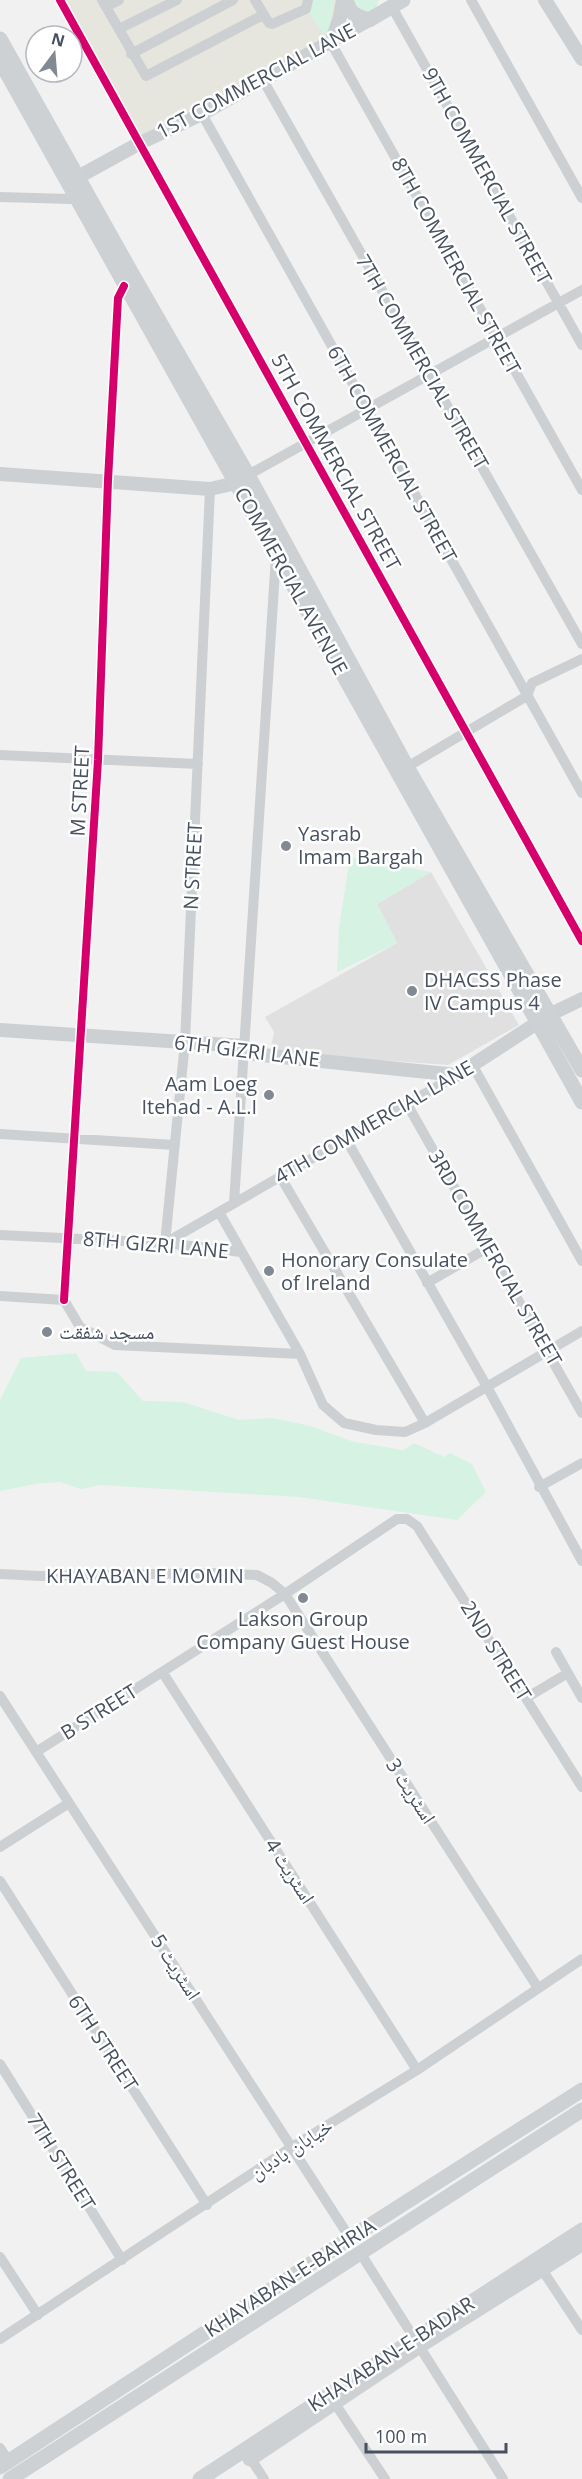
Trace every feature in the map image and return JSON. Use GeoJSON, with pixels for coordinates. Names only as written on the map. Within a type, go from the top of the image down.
{"type":"FeatureCollection","features":[{"type":"Feature","properties":{"kind":"main road"},"geometry":{"type":"LineString","coordinates":[[344,0],[350,12],[369,20],[394,2]]}},
{"type":"Feature","properties":{"kind":"main road","name":"COMMERCIAL AVENUE"},"geometry":{"type":"LineString","coordinates":[[0,39],[74,180],[124,286],[242,479],[279,534],[545,1019],[582,1102]]}},
{"type":"Feature","properties":{"kind":"main road","name":"COMMERCIAL AVENUE"},"geometry":{"type":"LineString","coordinates":[[0,61],[74,180]]}},
{"type":"Feature","properties":{"kind":"main road","name":"COMMERCIAL AVENUE"},"geometry":{"type":"LineString","coordinates":[[81,194],[242,479],[276,554],[545,1019],[582,1070]]}},
{"type":"Feature","properties":{"kind":"main road","name":"KHAYABAN-E-BAHRIA"},"geometry":{"type":"LineString","coordinates":[[4,2464],[582,2090]]}},
{"type":"Feature","properties":{"kind":"main road","name":"KHAYABAN-E-BAHRIA"},"geometry":{"type":"LineString","coordinates":[[10,2479],[582,2110]]}},
{"type":"Feature","properties":{"kind":"main road","name":"KHAYABAN-E-BADAR"},"geometry":{"type":"LineString","coordinates":[[220,2479],[248,2455],[539,2264],[582,2230]]}},
{"type":"Feature","properties":{"kind":"main road","name":"KHAYABAN-E-BADAR"},"geometry":{"type":"LineString","coordinates":[[539,2264],[582,2244]]}},
{"type":"Feature","properties":{"kind":"main road"},"geometry":{"type":"LineString","coordinates":[[234,2314],[244,2329]]}},
{"type":"Feature","properties":{"kind":"main road","name":"KHAYABAN-E-BADAR"},"geometry":{"type":"LineString","coordinates":[[201,2479],[248,2455]]}},
{"type":"Feature","properties":{"kind":"street","name":"5TH COMMERCIAL STREET"},"geometry":{"type":"LineString","coordinates":[[60,0],[582,940]]}},
{"type":"Feature","properties":{"kind":"street"},"geometry":{"type":"LineString","coordinates":[[119,0],[104,4],[131,54],[146,76],[263,15]]}},
{"type":"Feature","properties":{"kind":"street"},"geometry":{"type":"LineString","coordinates":[[119,29],[177,0]]}},
{"type":"Feature","properties":{"kind":"street"},"geometry":{"type":"LineString","coordinates":[[131,54],[233,0]]}},
{"type":"Feature","properties":{"kind":"street"},"geometry":{"type":"LineString","coordinates":[[255,0],[263,15],[272,24],[306,9],[308,0]]}},
{"type":"Feature","properties":{"kind":"street"},"geometry":{"type":"LineString","coordinates":[[331,43],[344,0]]}},
{"type":"Feature","properties":{"kind":"street"},"geometry":{"type":"LineString","coordinates":[[471,0],[582,198]]}},
{"type":"Feature","properties":{"kind":"street"},"geometry":{"type":"LineString","coordinates":[[545,0],[582,59]]}},
{"type":"Feature","properties":{"kind":"street","name":"9TH COMMERCIAL STREET"},"geometry":{"type":"LineString","coordinates":[[394,2],[582,345]]}},
{"type":"Feature","properties":{"kind":"street","name":"1ST COMMERCIAL LANE"},"geometry":{"type":"LineString","coordinates":[[74,180],[140,143],[202,114],[369,20]]}},
{"type":"Feature","properties":{"kind":"street","name":"8TH COMMERCIAL STREET"},"geometry":{"type":"LineString","coordinates":[[331,43],[582,490]]}},
{"type":"Feature","properties":{"kind":"street","name":"7TH COMMERCIAL STREET"},"geometry":{"type":"LineString","coordinates":[[263,80],[582,644]]}},
{"type":"Feature","properties":{"kind":"street","name":"6TH COMMERCIAL STREET"},"geometry":{"type":"LineString","coordinates":[[202,114],[582,793]]}},
{"type":"Feature","properties":{"kind":"street"},"geometry":{"type":"LineString","coordinates":[[0,198],[70,199],[81,194]]}},
{"type":"Feature","properties":{"kind":"street","name":"M STREET"},"geometry":{"type":"LineString","coordinates":[[64,1300],[76,1139],[98,759],[108,480],[118,298],[124,286]]}},
{"type":"Feature","properties":{"kind":"street"},"geometry":{"type":"LineString","coordinates":[[0,474],[210,489],[242,479],[582,290]]}},
{"type":"Feature","properties":{"kind":"street","name":"N STREET"},"geometry":{"type":"LineString","coordinates":[[165,1242],[185,1042],[210,489]]}},
{"type":"Feature","properties":{"kind":"street"},"geometry":{"type":"LineString","coordinates":[[234,1203],[279,534]]}},
{"type":"Feature","properties":{"kind":"street"},"geometry":{"type":"LineString","coordinates":[[407,767],[527,696],[532,684],[582,659]]}},
{"type":"Feature","properties":{"kind":"street"},"geometry":{"type":"LineString","coordinates":[[0,756],[198,764]]}},
{"type":"Feature","properties":{"kind":"street","name":"4TH COMMERCIAL LANE"},"geometry":{"type":"LineString","coordinates":[[165,1242],[457,1076],[545,1019],[582,999]]}},
{"type":"Feature","properties":{"kind":"street","name":"6TH GIZRI LANE"},"geometry":{"type":"LineString","coordinates":[[0,1030],[244,1046],[253,1054],[457,1076]]}},
{"type":"Feature","properties":{"kind":"street"},"geometry":{"type":"LineString","coordinates":[[472,1066],[582,1260]]}},
{"type":"Feature","properties":{"kind":"street","name":"3RD COMMERCIAL STREET"},"geometry":{"type":"LineString","coordinates":[[407,1104],[582,1413]]}},
{"type":"Feature","properties":{"kind":"street"},"geometry":{"type":"LineString","coordinates":[[0,1134],[174,1145]]}},
{"type":"Feature","properties":{"kind":"street"},"geometry":{"type":"LineString","coordinates":[[346,1139],[486,1385],[539,1487],[582,1561]]}},
{"type":"Feature","properties":{"kind":"street"},"geometry":{"type":"LineString","coordinates":[[280,1176],[425,1423]]}},
{"type":"Feature","properties":{"kind":"street"},"geometry":{"type":"LineString","coordinates":[[219,1212],[300,1354],[323,1405],[344,1423],[376,1430],[405,1432],[425,1423],[547,1349],[582,1331]]}},
{"type":"Feature","properties":{"kind":"street","name":"8TH GIZRI LANE"},"geometry":{"type":"LineString","coordinates":[[0,1235],[165,1242],[241,1252]]}},
{"type":"Feature","properties":{"kind":"street"},"geometry":{"type":"LineString","coordinates":[[427,1283],[489,1247]]}},
{"type":"Feature","properties":{"kind":"street"},"geometry":{"type":"LineString","coordinates":[[0,1296],[64,1300],[80,1327],[115,1345],[300,1354]]}},
{"type":"Feature","properties":{"kind":"street"},"geometry":{"type":"LineString","coordinates":[[539,1487],[582,1463]]}},
{"type":"Feature","properties":{"kind":"street","name":"2ND STREET"},"geometry":{"type":"LineString","coordinates":[[285,1594],[397,1519],[407,1519],[417,1526],[582,1787]]}},
{"type":"Feature","properties":{"kind":"street","name":"KHAYABAN E MOMIN"},"geometry":{"type":"LineString","coordinates":[[0,1574],[40,1576],[210,1573],[257,1575],[272,1582],[285,1594]]}},
{"type":"Feature","properties":{"kind":"street","name":"B STREET"},"geometry":{"type":"LineString","coordinates":[[36,1752],[285,1594]]}},
{"type":"Feature","properties":{"kind":"street","name":"اسٹریٹ 3"},"geometry":{"type":"LineString","coordinates":[[285,1594],[538,1988]]}},
{"type":"Feature","properties":{"kind":"street"},"geometry":{"type":"LineString","coordinates":[[556,1652],[582,1698]]}},
{"type":"Feature","properties":{"kind":"street"},"geometry":{"type":"LineString","coordinates":[[526,1698],[568,1672]]}},
{"type":"Feature","properties":{"kind":"street","name":"اسٹریٹ 4"},"geometry":{"type":"LineString","coordinates":[[163,1673],[417,2070]]}},
{"type":"Feature","properties":{"kind":"street","name":"اسٹریٹ 5"},"geometry":{"type":"LineString","coordinates":[[0,1696],[3,1708],[36,1752],[350,2238]]}},
{"type":"Feature","properties":{"kind":"street"},"geometry":{"type":"LineString","coordinates":[[0,1847],[69,1803]]}},
{"type":"Feature","properties":{"kind":"street","name":"6TH STREET"},"geometry":{"type":"LineString","coordinates":[[0,1881],[207,2205]]}},
{"type":"Feature","properties":{"kind":"street","name":"خیابان بادبان"},"geometry":{"type":"LineString","coordinates":[[0,2339],[292,2147],[417,2070],[582,1959]]}},
{"type":"Feature","properties":{"kind":"street","name":"7TH STREET"},"geometry":{"type":"LineString","coordinates":[[0,2064],[122,2260]]}},
{"type":"Feature","properties":{"kind":"street"},"geometry":{"type":"LineString","coordinates":[[361,2254],[503,2479]]}},
{"type":"Feature","properties":{"kind":"street"},"geometry":{"type":"LineString","coordinates":[[0,2257],[38,2315]]}},
{"type":"Feature","properties":{"kind":"street"},"geometry":{"type":"LineString","coordinates":[[539,2264],[582,2330]]}},
{"type":"Feature","properties":{"kind":"street"},"geometry":{"type":"LineString","coordinates":[[331,2399],[385,2479]]}},
{"type":"Feature","properties":{"kind":"street"},"geometry":{"type":"LineString","coordinates":[[0,2448],[4,2464]]}},
{"type":"Feature","properties":{"kind":"street"},"geometry":{"type":"LineString","coordinates":[[248,2455],[264,2479]]}},
{"type":"Feature","properties":{"kind":"shaded area"},"geometry":{"type":"Polygon","coordinates":[[[65,0],[338,0],[326,40],[139,141],[84,36],[84,24],[78,24],[65,0]]]}},
{"type":"Feature","properties":{"kind":"shaded area"},"geometry":{"type":"Polygon","coordinates":[[[431,872],[519,1025],[448,1065],[270,1052],[274,1032],[265,1017],[397,943],[377,904],[431,872]]]}},
{"type":"Feature","properties":{"kind":"green space"},"geometry":{"type":"Polygon","coordinates":[[[310,0],[334,0],[330,28],[324,36],[309,12],[310,0]]]}},
{"type":"Feature","properties":{"kind":"green space"},"geometry":{"type":"Polygon","coordinates":[[[351,0],[379,0],[376,8],[363,14],[351,0]]]}},
{"type":"Feature","properties":{"kind":"green space"},"geometry":{"type":"Polygon","coordinates":[[[350,857],[431,872],[377,904],[397,943],[337,972],[339,928],[350,857]]]}},
{"type":"Feature","properties":{"kind":"green space"},"geometry":{"type":"Polygon","coordinates":[[[76,1353],[86,1371],[117,1372],[143,1401],[183,1402],[239,1420],[273,1418],[310,1426],[354,1442],[403,1450],[414,1443],[444,1457],[450,1453],[472,1464],[486,1492],[457,1520],[299,1497],[99,1485],[81,1489],[60,1482],[41,1483],[0,1491],[0,1400],[21,1358],[76,1353]]]}},
{"type":"Feature","properties":{"kind":"cycle path"},"geometry":{"type":"LineString","coordinates":[[60,0],[582,941]]}},
{"type":"Feature","properties":{"kind":"cycle path"},"geometry":{"type":"LineString","coordinates":[[64,1300],[98,760],[108,480],[118,298],[124,286]]}},
{"type":"Feature","properties":{"kind":"place","name":"Yasrab Imam Bargah"},"geometry":{"type":"Point","coordinates":[286,846]}},
{"type":"Feature","properties":{"kind":"place","name":"DHACSS Phase IV Campus 4"},"geometry":{"type":"Point","coordinates":[412,991]}},
{"type":"Feature","properties":{"kind":"place","name":"Aam Loeg Itehad - A.L.I"},"geometry":{"type":"Point","coordinates":[269,1095]}},
{"type":"Feature","properties":{"kind":"place","name":"Honorary Consulate of Ireland"},"geometry":{"type":"Point","coordinates":[269,1271]}},
{"type":"Feature","properties":{"kind":"place","name":"مسجد شفقت"},"geometry":{"type":"Point","coordinates":[47,1332]}},
{"type":"Feature","properties":{"kind":"place","name":"Lakson Group Company Guest House"},"geometry":{"type":"Point","coordinates":[303,1598]}}]}
